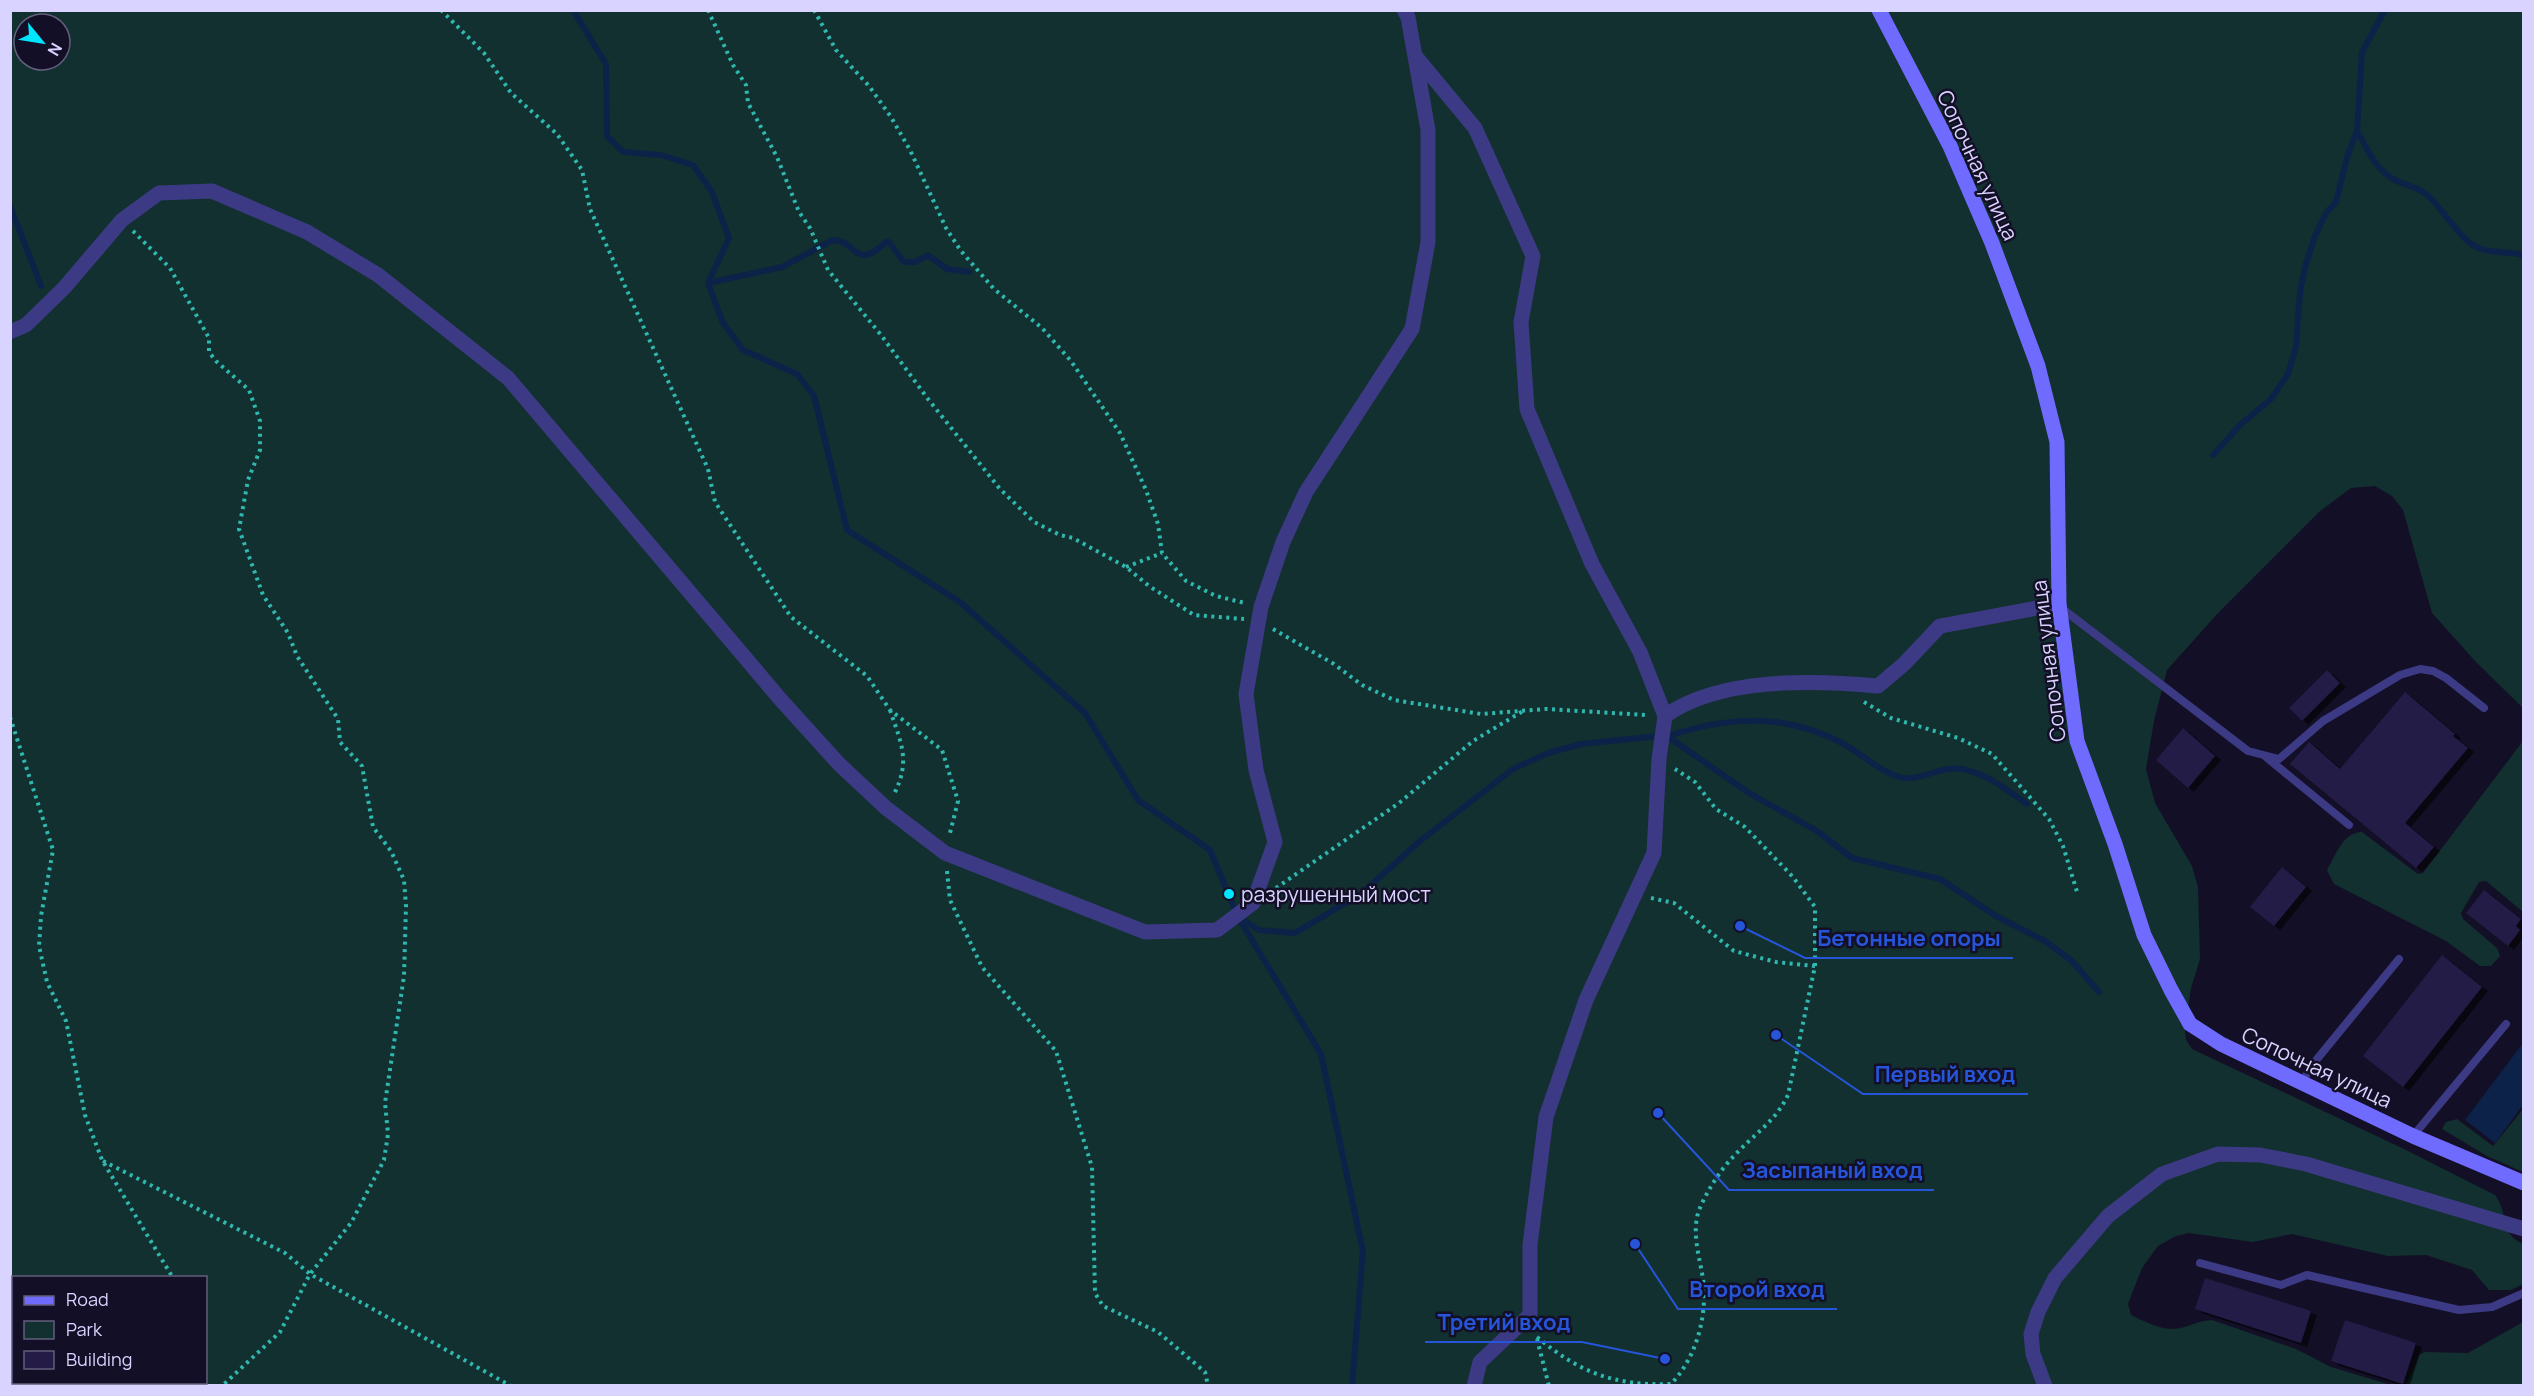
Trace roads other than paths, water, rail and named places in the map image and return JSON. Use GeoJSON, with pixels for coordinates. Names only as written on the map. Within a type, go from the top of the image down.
{"type":"FeatureCollection","features":[{"type":"Feature","properties":{"kind":"main road","name":"Сопочная улица"},"geometry":{"type":"LineString","coordinates":[[1879,10],[1950,147],[1992,243],[2038,366],[2057,442],[2059,605],[2077,741],[2115,844],[2144,935],[2171,990],[2190,1024],[2221,1044],[2413,1136],[2523,1183]]}},
{"type":"Feature","properties":{"kind":"street"},"geometry":{"type":"LineString","coordinates":[[10,332],[26,325],[64,288],[122,220],[159,193],[212,191],[307,231],[378,275],[508,378],[781,700],[839,764],[886,808],[945,853],[1145,932],[1217,930],[1253,903],[1275,842],[1256,770],[1246,694],[1259,614],[1283,543],[1306,492],[1412,329],[1428,230],[1428,130],[1416,55],[1404,10]]}},
{"type":"Feature","properties":{"kind":"street"},"geometry":{"type":"LineString","coordinates":[[1416,55],[1475,128],[1533,256],[1521,322],[1527,409],[1592,564],[1640,652],[1665,717],[1659,759],[1654,852],[1586,1000],[1546,1117],[1530,1245],[1530,1315],[1480,1362],[1474,1386]]}},
{"type":"Feature","properties":{"kind":"street"},"geometry":{"type":"LineString","coordinates":[[1665,717],[1697,698],[1775,683],[1833,682],[1878,686],[1904,664],[1940,626],[2059,605]]}},
{"type":"Feature","properties":{"kind":"street"},"geometry":{"type":"LineString","coordinates":[[2045,1386],[2033,1354],[2031,1334],[2038,1312],[2055,1278],[2109,1216],[2162,1173],[2218,1154],[2260,1155],[2306,1164],[2523,1229]]}},
{"type":"Feature","properties":{"kind":"lane"},"geometry":{"type":"LineString","coordinates":[[2059,605],[2248,751],[2265,756],[2279,759],[2323,721],[2400,675],[2420,669],[2433,671],[2446,678],[2484,708]]}},
{"type":"Feature","properties":{"kind":"lane"},"geometry":{"type":"LineString","coordinates":[[2265,756],[2349,825]]}},
{"type":"Feature","properties":{"kind":"lane"},"geometry":{"type":"LineString","coordinates":[[2302,1082],[2313,1064],[2399,959]]}},
{"type":"Feature","properties":{"kind":"lane"},"geometry":{"type":"LineString","coordinates":[[2413,1136],[2506,1024]]}},
{"type":"Feature","properties":{"kind":"lane"},"geometry":{"type":"LineString","coordinates":[[2200,1263],[2281,1285],[2307,1275],[2459,1310],[2492,1307],[2523,1293]]}},
{"type":"Feature","properties":{"kind":"water"},"geometry":{"type":"Polygon","coordinates":[[[2523,1043],[2523,1105],[2495,1143],[2465,1120],[2523,1043]]]}},
{"type":"Feature","properties":{"kind":"waterway"},"geometry":{"type":"LineString","coordinates":[[573,10],[606,64],[607,136],[623,152],[661,155],[693,165],[712,192],[729,238],[708,283],[723,323],[743,350],[797,374],[814,396],[847,530],[960,602],[1085,713],[1138,800],[1210,850],[1238,917],[1321,1054],[1363,1251],[1352,1386]]}},
{"type":"Feature","properties":{"kind":"waterway"},"geometry":{"type":"LineString","coordinates":[[2213,455],[2240,425],[2271,399],[2288,374],[2296,347],[2300,292],[2305,267],[2315,236],[2326,213],[2336,202],[2348,154],[2357,131],[2362,52],[2385,10]]}},
{"type":"Feature","properties":{"kind":"waterway"},"geometry":{"type":"LineString","coordinates":[[2357,131],[2381,170],[2393,179],[2426,194],[2471,244],[2484,250],[2524,255]]}},
{"type":"Feature","properties":{"kind":"waterway"},"geometry":{"type":"LineString","coordinates":[[10,206],[41,286]]}},
{"type":"Feature","properties":{"kind":"waterway"},"geometry":{"type":"LineString","coordinates":[[708,283],[782,267],[833,240],[847,245],[862,255],[876,251],[889,242],[904,262],[915,262],[928,255],[947,269],[969,272]]}},
{"type":"Feature","properties":{"kind":"waterway"},"geometry":{"type":"LineString","coordinates":[[1669,736],[1713,724],[1778,722],[1821,733],[1896,776],[1909,778],[1949,769],[1970,771],[1991,780],[2027,804]]}},
{"type":"Feature","properties":{"kind":"waterway"},"geometry":{"type":"LineString","coordinates":[[1241,919],[1259,930],[1295,933],[1362,893],[1420,841],[1513,769],[1548,753],[1581,744],[1659,736]]}},
{"type":"Feature","properties":{"kind":"waterway"},"geometry":{"type":"LineString","coordinates":[[1667,736],[1749,793],[1817,831],[1852,858],[1940,879],[1996,916],[2045,941],[2072,961],[2099,992]]}},
{"type":"Feature","properties":{"kind":"place","name":"разрушенный мост"},"geometry":{"type":"Point","coordinates":[1229,894]}},
{"type":"Feature","properties":{"kind":"place","name":"Бетонные опоры"},"geometry":{"type":"Point","coordinates":[1740,926]}},
{"type":"Feature","properties":{"kind":"place","name":"Первый вход"},"geometry":{"type":"Point","coordinates":[1776,1035]}},
{"type":"Feature","properties":{"kind":"place","name":"Засыпаный вход"},"geometry":{"type":"Point","coordinates":[1658,1113]}},
{"type":"Feature","properties":{"kind":"place","name":"Второй вход"},"geometry":{"type":"Point","coordinates":[1635,1244]}},
{"type":"Feature","properties":{"kind":"place","name":"Третий вход"},"geometry":{"type":"Point","coordinates":[1665,1359]}}]}
